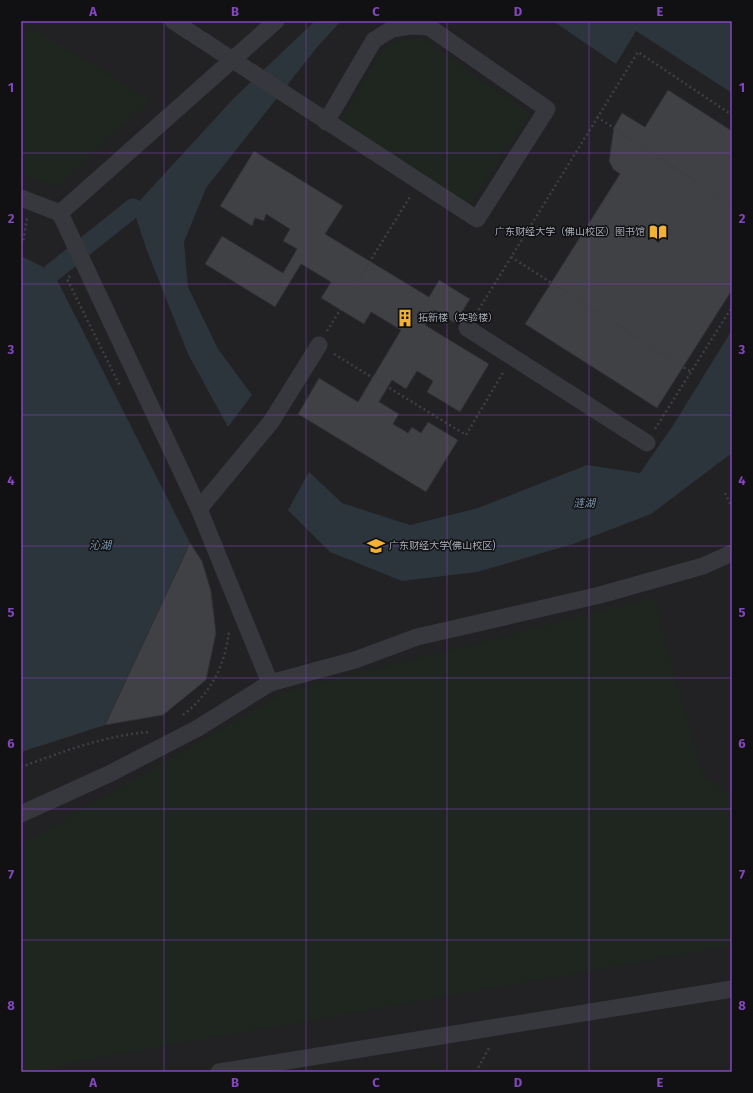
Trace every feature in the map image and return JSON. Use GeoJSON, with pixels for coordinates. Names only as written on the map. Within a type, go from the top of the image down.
{"type":"FeatureCollection","features":[{"type":"Feature","properties":{"kind":"street"},"geometry":{"type":"LineString","coordinates":[[173,21],[232,61],[289,96],[326,122],[477,219],[547,109],[430,27],[411,26],[392,29],[374,40],[326,122]]}},
{"type":"Feature","properties":{"kind":"street"},"geometry":{"type":"LineString","coordinates":[[60,214],[276,21]]}},
{"type":"Feature","properties":{"kind":"street"},"geometry":{"type":"LineString","coordinates":[[25,200],[60,214],[198,509],[270,683]]}},
{"type":"Feature","properties":{"kind":"street"},"geometry":{"type":"LineString","coordinates":[[467,328],[647,443]]}},
{"type":"Feature","properties":{"kind":"street"},"geometry":{"type":"LineString","coordinates":[[198,509],[271,422],[319,345]]}},
{"type":"Feature","properties":{"kind":"street"},"geometry":{"type":"LineString","coordinates":[[21,814],[110,774],[198,728],[270,683],[355,660],[417,637],[615,591],[703,566],[732,553]]}},
{"type":"Feature","properties":{"kind":"street"},"geometry":{"type":"LineString","coordinates":[[219,1072],[732,989]]}},
{"type":"Feature","properties":{"kind":"path"},"geometry":{"type":"LineString","coordinates":[[467,328],[638,52],[732,115]]}},
{"type":"Feature","properties":{"kind":"path"},"geometry":{"type":"LineString","coordinates":[[597,117],[732,205]]}},
{"type":"Feature","properties":{"kind":"path"},"geometry":{"type":"LineString","coordinates":[[419,182],[319,345],[466,435],[512,357]]}},
{"type":"Feature","properties":{"kind":"path"},"geometry":{"type":"LineString","coordinates":[[21,242],[23,243],[25,200]]}},
{"type":"Feature","properties":{"kind":"path"},"geometry":{"type":"LineString","coordinates":[[511,258],[691,372]]}},
{"type":"Feature","properties":{"kind":"path"},"geometry":{"type":"LineString","coordinates":[[83,263],[67,279],[123,392]]}},
{"type":"Feature","properties":{"kind":"path"},"geometry":{"type":"LineString","coordinates":[[647,443],[732,307]]}},
{"type":"Feature","properties":{"kind":"path"},"geometry":{"type":"LineString","coordinates":[[725,493],[732,507]]}},
{"type":"Feature","properties":{"kind":"path"},"geometry":{"type":"LineString","coordinates":[[178,718],[208,691],[220,668],[227,647],[230,626]]}},
{"type":"Feature","properties":{"kind":"path"},"geometry":{"type":"LineString","coordinates":[[21,767],[71,748],[136,733],[155,732]]}},
{"type":"Feature","properties":{"kind":"path"},"geometry":{"type":"LineString","coordinates":[[476,1072],[501,1026]]}},
{"type":"Feature","properties":{"kind":"shaded area","name":"广东财经大学(佛山校区)"},"geometry":{"type":"Polygon","coordinates":[[[21,21],[732,21],[732,1072],[21,1072],[21,21]]]}},
{"type":"Feature","properties":{"kind":"shaded area"},"geometry":{"type":"Polygon","coordinates":[[[29,26],[151,100],[57,187],[21,176],[21,39],[29,26]]]}},
{"type":"Feature","properties":{"kind":"shaded area"},"geometry":{"type":"Polygon","coordinates":[[[410,38],[423,39],[530,114],[470,205],[341,120],[379,55],[393,43],[410,38]]]}},
{"type":"Feature","properties":{"kind":"shaded area"},"geometry":{"type":"Polygon","coordinates":[[[654,598],[703,777],[732,795],[732,946],[21,1072],[21,844],[288,691],[654,598]]]}},
{"type":"Feature","properties":{"kind":"water"},"geometry":{"type":"Polygon","coordinates":[[[315,21],[341,21],[318,46],[206,188],[184,242],[188,287],[218,349],[252,395],[228,427],[188,354],[146,248],[133,208],[234,98],[315,21]]]}},
{"type":"Feature","properties":{"kind":"water"},"geometry":{"type":"Polygon","coordinates":[[[553,21],[732,21],[732,93],[636,31],[616,64],[553,21]]]}},
{"type":"Feature","properties":{"kind":"water","name":"沁湖"},"geometry":{"type":"Polygon","coordinates":[[[21,256],[53,272],[190,543],[105,725],[21,752],[21,256]]]}},
{"type":"Feature","properties":{"kind":"water","name":"涟湖"},"geometry":{"type":"Polygon","coordinates":[[[732,330],[732,453],[651,514],[573,544],[477,572],[402,581],[330,552],[288,510],[309,472],[342,503],[410,525],[478,508],[587,465],[640,473],[674,424],[732,330]]]}},
{"type":"Feature","properties":{"kind":"building","name":"广东财经大学（佛山校区）图书馆"},"geometry":{"type":"Polygon","coordinates":[[[668,90],[732,131],[732,290],[657,408],[525,324],[620,174],[613,169],[609,161],[614,127],[622,113],[645,127],[668,90]]]}},
{"type":"Feature","properties":{"kind":"building","name":"拓新楼（实验楼）"},"geometry":{"type":"Polygon","coordinates":[[[254,151],[343,206],[325,234],[429,297],[439,280],[470,299],[455,323],[434,310],[425,325],[489,364],[460,412],[427,392],[433,381],[417,371],[406,389],[392,380],[379,402],[399,414],[393,424],[408,433],[412,427],[421,433],[428,422],[458,440],[426,492],[298,414],[319,378],[358,402],[401,330],[371,312],[364,324],[321,298],[331,282],[301,264],[275,307],[205,264],[222,236],[283,273],[297,249],[283,241],[290,229],[266,214],[264,221],[255,218],[252,226],[220,206],[254,151]]]}},
{"type":"Feature","properties":{"kind":"building"},"geometry":{"type":"Polygon","coordinates":[[[190,543],[202,561],[211,591],[216,633],[206,680],[163,715],[105,725],[190,543]]]}},
{"type":"Feature","properties":{"kind":"waterway"},"geometry":{"type":"LineString","coordinates":[[53,272],[133,208]]}},
{"type":"Feature","properties":{"kind":"place","name":"广东财经大学（佛山校区）图书馆"},"geometry":{"type":"Point","coordinates":[658,232]}},
{"type":"Feature","properties":{"kind":"place","name":"拓新楼（实验楼）"},"geometry":{"type":"Point","coordinates":[405,318]}},
{"type":"Feature","properties":{"kind":"place","name":"广东财经大学(佛山校区)"},"geometry":{"type":"Point","coordinates":[376,546]}}]}
